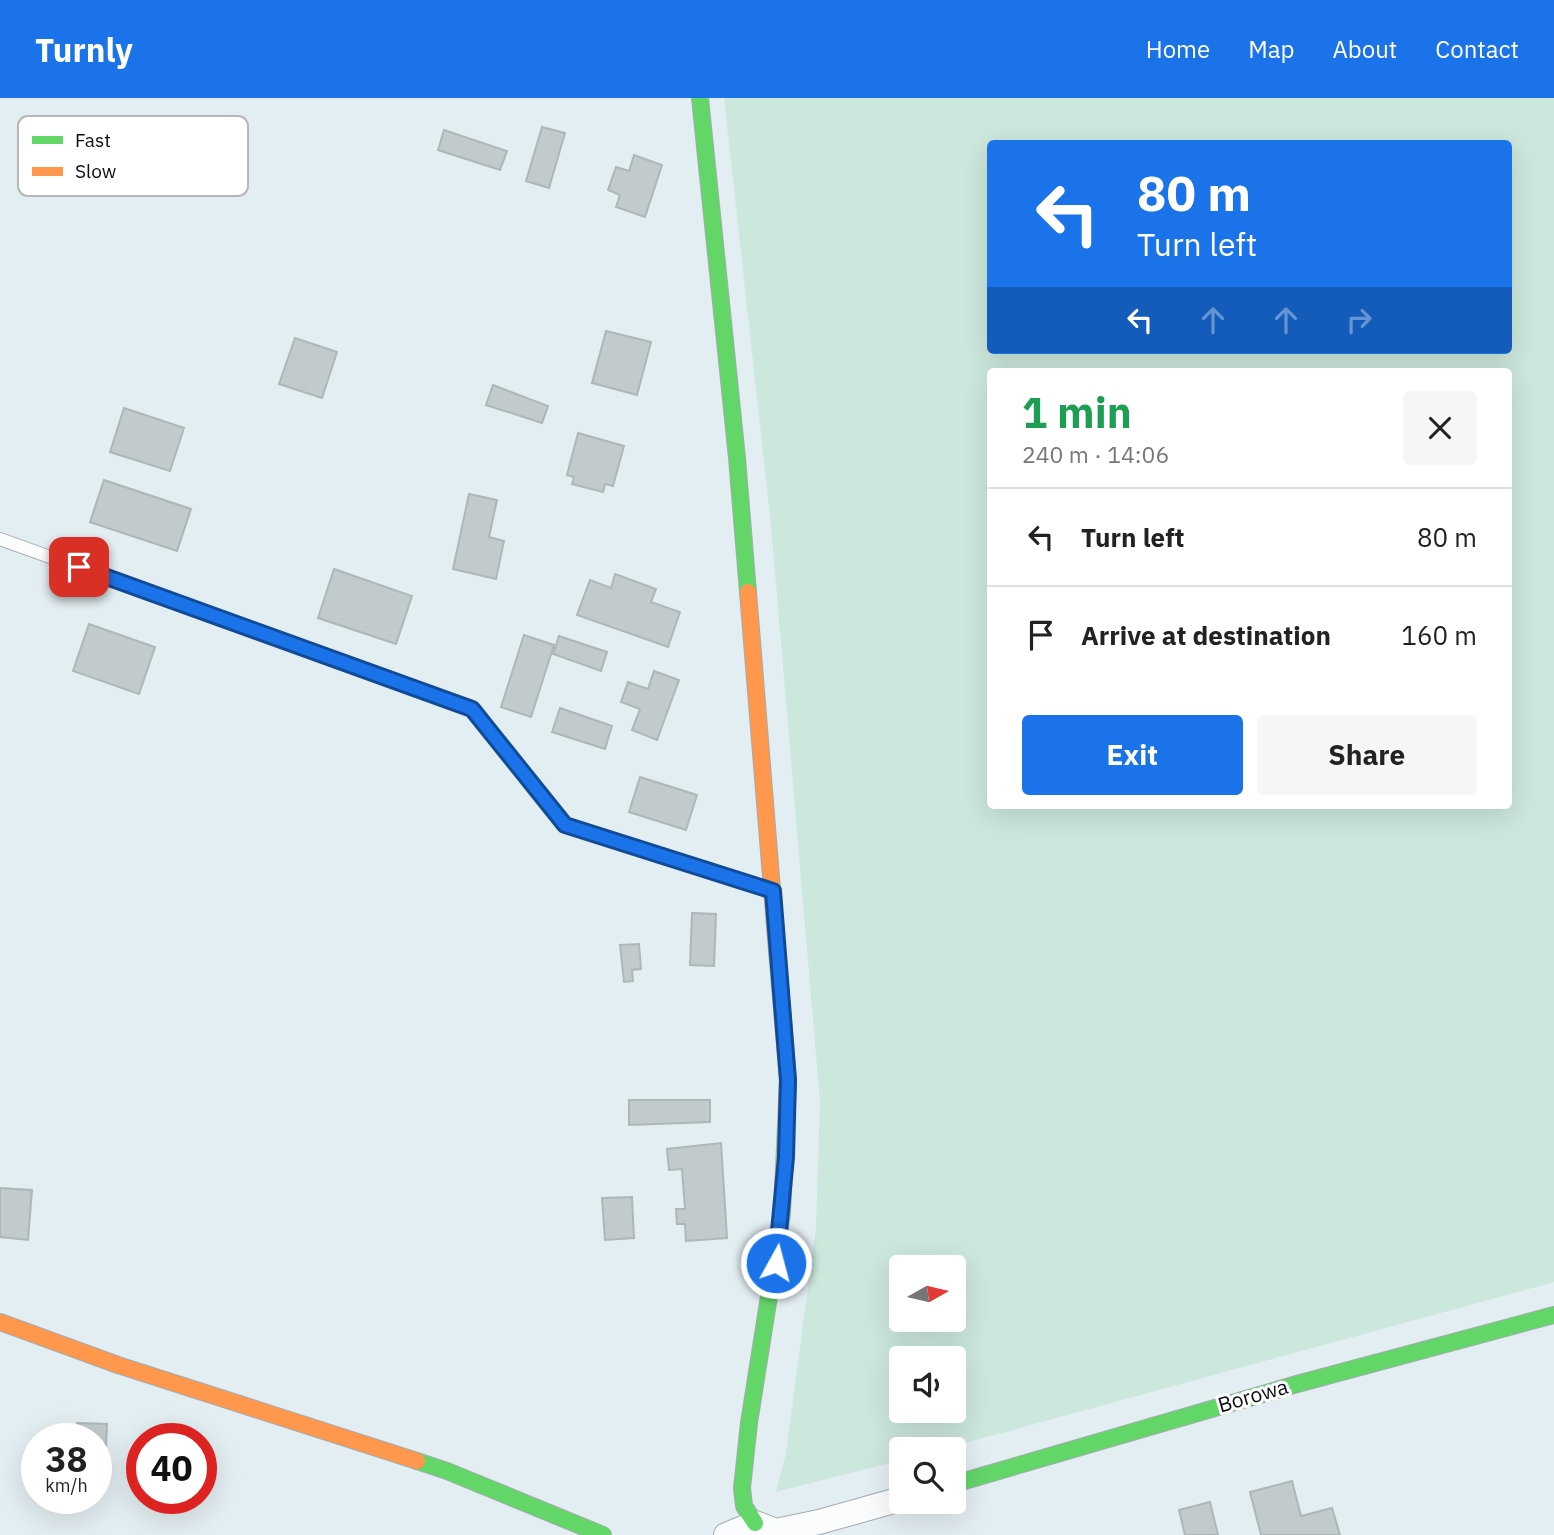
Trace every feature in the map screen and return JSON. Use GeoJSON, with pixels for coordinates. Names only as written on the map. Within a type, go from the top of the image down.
{"type":"FeatureCollection","features":[{"type":"Feature","properties":{"kind":"street"},"geometry":{"type":"LineString","coordinates":[[700,98],[737,458],[788,1080],[786,1157],[776,1263],[749,1423],[742,1488],[744,1506],[755,1522],[776,1531],[889,1502]]}},
{"type":"Feature","properties":{"kind":"street","name":"Borowa"},"geometry":{"type":"LineString","coordinates":[[966,1481],[1297,1384],[1554,1315]]}},
{"type":"Feature","properties":{"kind":"street"},"geometry":{"type":"LineString","coordinates":[[0,1322],[118,1365],[447,1471],[603,1535]]}},
{"type":"Feature","properties":{"kind":"street"},"geometry":{"type":"LineString","coordinates":[[726,1535],[755,1522]]}},
{"type":"Feature","properties":{"kind":"lane"},"geometry":{"type":"LineString","coordinates":[[0,539],[472,709],[565,825],[773,891]]}},
{"type":"Feature","properties":{"kind":"green space"},"geometry":{"type":"Polygon","coordinates":[[[724,98],[1554,98],[1554,1282],[966,1443],[966,1437],[889,1437],[889,1463],[776,1492],[786,1453],[816,1227],[820,1102],[771,525],[724,98]]]}},
{"type":"Feature","properties":{"kind":"building"},"geometry":{"type":"Polygon","coordinates":[[[542,127],[565,133],[549,188],[526,181],[542,127]]]}},
{"type":"Feature","properties":{"kind":"building"},"geometry":{"type":"Polygon","coordinates":[[[444,130],[507,151],[500,170],[438,150],[444,130]]]}},
{"type":"Feature","properties":{"kind":"building"},"geometry":{"type":"Polygon","coordinates":[[[634,155],[662,165],[645,217],[616,207],[620,195],[608,190],[616,167],[629,171],[634,155]]]}},
{"type":"Feature","properties":{"kind":"building"},"geometry":{"type":"Polygon","coordinates":[[[606,331],[651,342],[637,395],[592,383],[606,331]]]}},
{"type":"Feature","properties":{"kind":"building"},"geometry":{"type":"Polygon","coordinates":[[[295,338],[337,352],[322,398],[279,384],[295,338]]]}},
{"type":"Feature","properties":{"kind":"building"},"geometry":{"type":"Polygon","coordinates":[[[493,385],[548,406],[542,423],[486,405],[493,385]]]}},
{"type":"Feature","properties":{"kind":"building"},"geometry":{"type":"Polygon","coordinates":[[[124,408],[184,428],[170,471],[110,452],[124,408]]]}},
{"type":"Feature","properties":{"kind":"building"},"geometry":{"type":"Polygon","coordinates":[[[578,433],[624,446],[613,486],[605,484],[603,492],[572,484],[574,477],[567,475],[578,433]]]}},
{"type":"Feature","properties":{"kind":"building"},"geometry":{"type":"Polygon","coordinates":[[[104,480],[191,509],[177,551],[90,522],[104,480]]]}},
{"type":"Feature","properties":{"kind":"building"},"geometry":{"type":"Polygon","coordinates":[[[469,494],[497,500],[489,537],[504,541],[496,579],[453,569],[469,494]]]}},
{"type":"Feature","properties":{"kind":"building"},"geometry":{"type":"Polygon","coordinates":[[[334,569],[412,596],[396,644],[318,618],[334,569]]]}},
{"type":"Feature","properties":{"kind":"building"},"geometry":{"type":"Polygon","coordinates":[[[615,574],[656,589],[651,602],[680,612],[668,647],[577,615],[590,580],[611,588],[615,574]]]}},
{"type":"Feature","properties":{"kind":"building"},"geometry":{"type":"Polygon","coordinates":[[[89,624],[155,647],[139,694],[73,671],[89,624]]]}},
{"type":"Feature","properties":{"kind":"building"},"geometry":{"type":"Polygon","coordinates":[[[524,635],[554,645],[531,717],[501,707],[524,635]]]}},
{"type":"Feature","properties":{"kind":"building"},"geometry":{"type":"Polygon","coordinates":[[[559,636],[607,652],[601,671],[553,654],[559,636]]]}},
{"type":"Feature","properties":{"kind":"building"},"geometry":{"type":"Polygon","coordinates":[[[654,671],[679,680],[657,740],[632,730],[640,709],[621,702],[628,682],[648,689],[654,671]]]}},
{"type":"Feature","properties":{"kind":"building"},"geometry":{"type":"Polygon","coordinates":[[[560,708],[612,726],[605,749],[552,732],[560,708]]]}},
{"type":"Feature","properties":{"kind":"building"},"geometry":{"type":"Polygon","coordinates":[[[640,777],[697,795],[686,830],[629,812],[640,777]]]}},
{"type":"Feature","properties":{"kind":"building"},"geometry":{"type":"Polygon","coordinates":[[[692,913],[716,914],[714,966],[690,965],[692,913]]]}},
{"type":"Feature","properties":{"kind":"building"},"geometry":{"type":"Polygon","coordinates":[[[639,944],[641,969],[632,970],[633,981],[624,982],[620,945],[639,944]]]}},
{"type":"Feature","properties":{"kind":"building"},"geometry":{"type":"Polygon","coordinates":[[[629,1100],[710,1100],[710,1122],[629,1125],[629,1100]]]}},
{"type":"Feature","properties":{"kind":"building"},"geometry":{"type":"Polygon","coordinates":[[[721,1143],[727,1238],[686,1241],[685,1224],[677,1224],[676,1209],[685,1209],[682,1169],[669,1170],[667,1149],[721,1143]]]}},
{"type":"Feature","properties":{"kind":"building"},"geometry":{"type":"Polygon","coordinates":[[[0,1188],[32,1190],[28,1240],[0,1237],[0,1188]]]}},
{"type":"Feature","properties":{"kind":"building"},"geometry":{"type":"Polygon","coordinates":[[[632,1197],[634,1238],[605,1240],[602,1198],[632,1197]]]}},
{"type":"Feature","properties":{"kind":"building"},"geometry":{"type":"Polygon","coordinates":[[[1292,1481],[1301,1516],[1332,1508],[1340,1535],[1261,1535],[1250,1492],[1292,1481]]]}},
{"type":"Feature","properties":{"kind":"building"},"geometry":{"type":"Polygon","coordinates":[[[1210,1502],[1218,1535],[1185,1535],[1179,1510],[1210,1502]]]}},
{"type":"Feature","properties":{"kind":"traffic: fast"},"geometry":{"type":"LineString","coordinates":[[700,98],[748,592]]}},
{"type":"Feature","properties":{"kind":"traffic: fast"},"geometry":{"type":"LineString","coordinates":[[755,1523],[744,1506],[742,1488],[749,1423],[782,1214],[788,1080],[777,951]]}},
{"type":"Feature","properties":{"kind":"traffic: fast"},"geometry":{"type":"LineString","coordinates":[[966,1481],[1297,1384],[1554,1315]]}},
{"type":"Feature","properties":{"kind":"traffic: fast"},"geometry":{"type":"LineString","coordinates":[[417,1461],[603,1535]]}},
{"type":"Feature","properties":{"kind":"traffic: slow"},"geometry":{"type":"LineString","coordinates":[[748,592],[777,951]]}},
{"type":"Feature","properties":{"kind":"traffic: slow"},"geometry":{"type":"LineString","coordinates":[[0,1322],[118,1365],[417,1461]]}},
{"type":"Feature","properties":{"kind":"route"},"geometry":{"type":"LineString","coordinates":[[79,567],[472,709],[565,825],[773,891],[788,1080],[786,1157],[776,1263]]}}]}
